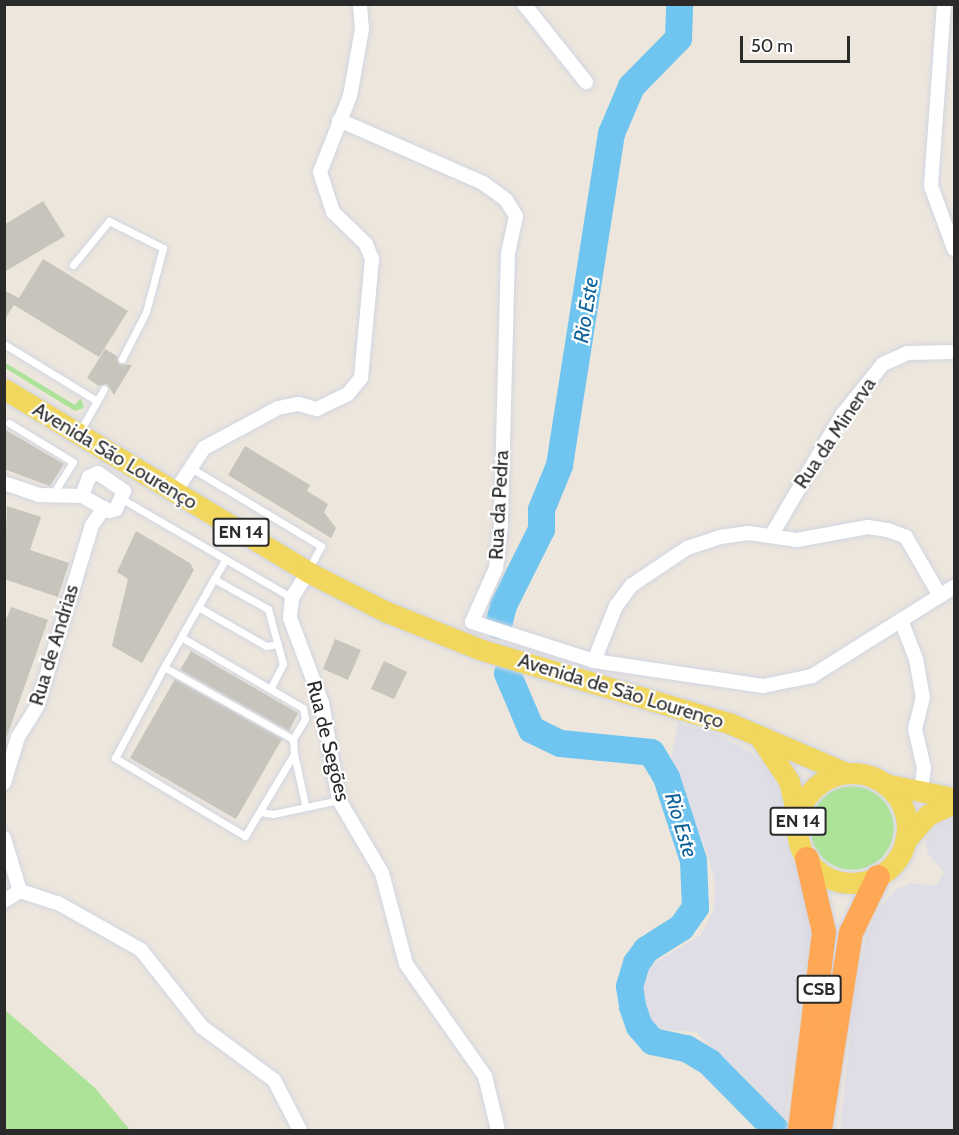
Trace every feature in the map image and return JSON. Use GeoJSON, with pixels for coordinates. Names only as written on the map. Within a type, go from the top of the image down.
{"type":"FeatureCollection","features":[{"type":"Feature","properties":{"kind":"highway","name":"CSB"},"geometry":{"type":"LineString","coordinates":[[807,859],[824,932],[807,1127]]}},
{"type":"Feature","properties":{"kind":"highway","name":"CSB"},"geometry":{"type":"LineString","coordinates":[[807,1127],[848,944],[857,914],[878,877]]}},
{"type":"Feature","properties":{"kind":"main road","name":"Avenida São Lourenço"},"geometry":{"type":"LineString","coordinates":[[4,389],[308,572],[387,612],[482,650]]}},
{"type":"Feature","properties":{"kind":"main road","name":"Avenida de São Lourenço"},"geometry":{"type":"LineString","coordinates":[[482,650],[575,676],[759,736],[846,773],[921,793],[954,798]]}},
{"type":"Feature","properties":{"kind":"main road","name":"EN 14"},"geometry":{"type":"LineString","coordinates":[[759,736],[789,781],[798,820],[798,837],[807,859],[828,878],[844,883],[878,877]]}},
{"type":"Feature","properties":{"kind":"main road","name":"EN 14"},"geometry":{"type":"LineString","coordinates":[[798,820],[813,789],[846,773]]}},
{"type":"Feature","properties":{"kind":"main road"},"geometry":{"type":"LineString","coordinates":[[884,784],[904,811],[905,841]]}},
{"type":"Feature","properties":{"kind":"main road"},"geometry":{"type":"LineString","coordinates":[[878,877],[892,867],[905,841],[928,815],[954,803]]}},
{"type":"Feature","properties":{"kind":"street"},"geometry":{"type":"LineString","coordinates":[[175,492],[189,467],[204,448],[269,412],[291,405],[317,410],[348,394],[361,378],[372,259],[366,244],[333,212],[320,172],[350,96],[362,29],[360,4]]}},
{"type":"Feature","properties":{"kind":"street"},"geometry":{"type":"LineString","coordinates":[[524,4],[586,82]]}},
{"type":"Feature","properties":{"kind":"street"},"geometry":{"type":"LineString","coordinates":[[944,4],[931,186],[954,249]]}},
{"type":"Feature","properties":{"kind":"street","name":"Rua da Pedra"},"geometry":{"type":"LineString","coordinates":[[339,120],[496,192],[516,216],[508,253],[501,525],[496,568],[472,622],[594,661]]}},
{"type":"Feature","properties":{"kind":"street","name":"Rua da Minerva"},"geometry":{"type":"LineString","coordinates":[[771,536],[831,432],[883,364],[908,353],[954,352]]}},
{"type":"Feature","properties":{"kind":"street"},"geometry":{"type":"LineString","coordinates":[[110,480],[122,460]]}},
{"type":"Feature","properties":{"kind":"street"},"geometry":{"type":"LineString","coordinates":[[4,483],[51,497],[82,496],[104,508],[116,509],[122,499],[122,488],[93,473],[82,496]]}},
{"type":"Feature","properties":{"kind":"street","name":"Rua de Andrias"},"geometry":{"type":"LineString","coordinates":[[4,783],[18,737],[37,707],[92,525],[104,508]]}},
{"type":"Feature","properties":{"kind":"street"},"geometry":{"type":"LineString","coordinates":[[575,676],[594,661],[616,606],[632,585],[687,548],[749,533],[797,540],[868,527],[888,530],[906,537],[921,556],[939,596]]}},
{"type":"Feature","properties":{"kind":"street"},"geometry":{"type":"LineString","coordinates":[[292,598],[308,572]]}},
{"type":"Feature","properties":{"kind":"street"},"geometry":{"type":"LineString","coordinates":[[594,661],[763,686],[812,676],[954,587]]}},
{"type":"Feature","properties":{"kind":"street","name":"Rua de Segões"},"geometry":{"type":"LineString","coordinates":[[292,598],[290,618],[322,703],[339,800],[382,873],[406,964],[485,1076],[498,1131]]}},
{"type":"Feature","properties":{"kind":"street"},"geometry":{"type":"LineString","coordinates":[[901,620],[916,659],[922,697],[915,729],[924,767],[921,793]]}},
{"type":"Feature","properties":{"kind":"street"},"geometry":{"type":"LineString","coordinates":[[4,732],[18,737]]}},
{"type":"Feature","properties":{"kind":"street"},"geometry":{"type":"LineString","coordinates":[[4,838],[20,891]]}},
{"type":"Feature","properties":{"kind":"street"},"geometry":{"type":"LineString","coordinates":[[4,901],[20,891],[58,903],[141,950],[202,1027],[274,1080],[300,1131]]}},
{"type":"Feature","properties":{"kind":"lane"},"geometry":{"type":"LineString","coordinates":[[73,265],[109,221],[163,248],[146,312],[122,359]]}},
{"type":"Feature","properties":{"kind":"lane"},"geometry":{"type":"LineString","coordinates":[[4,344],[97,400]]}},
{"type":"Feature","properties":{"kind":"lane"},"geometry":{"type":"LineString","coordinates":[[78,433],[104,389]]}},
{"type":"Feature","properties":{"kind":"lane"},"geometry":{"type":"LineString","coordinates":[[9,423],[74,462],[51,497]]}},
{"type":"Feature","properties":{"kind":"lane"},"geometry":{"type":"LineString","coordinates":[[189,467],[321,546],[308,572]]}},
{"type":"Feature","properties":{"kind":"lane"},"geometry":{"type":"LineString","coordinates":[[122,499],[292,598]]}},
{"type":"Feature","properties":{"kind":"lane"},"geometry":{"type":"LineString","coordinates":[[225,560],[115,758],[245,836],[294,754]]}},
{"type":"Feature","properties":{"kind":"lane"},"geometry":{"type":"LineString","coordinates":[[214,579],[268,609],[283,664],[271,688]]}},
{"type":"Feature","properties":{"kind":"lane"},"geometry":{"type":"LineString","coordinates":[[198,607],[266,646],[278,644]]}},
{"type":"Feature","properties":{"kind":"lane"},"geometry":{"type":"LineString","coordinates":[[181,637],[303,708],[305,719],[293,739],[305,804]]}},
{"type":"Feature","properties":{"kind":"lane"},"geometry":{"type":"LineString","coordinates":[[164,667],[293,739]]}},
{"type":"Feature","properties":{"kind":"lane"},"geometry":{"type":"LineString","coordinates":[[260,812],[273,814],[305,804],[339,800]]}},
{"type":"Feature","properties":{"kind":"shaded area"},"geometry":{"type":"Polygon","coordinates":[[[678,724],[713,732],[751,752],[772,777],[783,800],[781,829],[805,895],[810,936],[784,1126],[697,1032],[652,1029],[642,1012],[642,986],[650,966],[701,935],[714,909],[715,880],[704,844],[679,797],[671,757],[678,724]]]}},
{"type":"Feature","properties":{"kind":"shaded area"},"geometry":{"type":"Polygon","coordinates":[[[954,819],[954,1130],[840,1130],[855,992],[867,934],[880,907],[896,890],[910,883],[936,886],[944,872],[928,854],[925,842],[936,826],[954,819]]]}},
{"type":"Feature","properties":{"kind":"green space"},"geometry":{"type":"Polygon","coordinates":[[[4,362],[75,405],[81,398],[84,408],[75,411],[5,368],[4,362]]]}},
{"type":"Feature","properties":{"kind":"green space"},"geometry":{"type":"Polygon","coordinates":[[[852,786],[868,789],[882,798],[891,812],[894,828],[891,844],[882,858],[868,867],[852,870],[836,867],[822,858],[813,844],[810,828],[813,812],[822,798],[836,789],[852,786]]]}},
{"type":"Feature","properties":{"kind":"green space"},"geometry":{"type":"Polygon","coordinates":[[[5,1010],[94,1087],[130,1130],[5,1130],[5,1010]]]}},
{"type":"Feature","properties":{"kind":"building"},"geometry":{"type":"Polygon","coordinates":[[[43,201],[65,236],[4,272],[4,225],[43,201]]]}},
{"type":"Feature","properties":{"kind":"building"},"geometry":{"type":"Polygon","coordinates":[[[43,259],[128,311],[99,357],[14,305],[4,320],[4,290],[19,298],[43,259]]]}},
{"type":"Feature","properties":{"kind":"building"},"geometry":{"type":"Polygon","coordinates":[[[105,349],[117,356],[119,364],[132,365],[114,395],[107,384],[99,386],[87,378],[105,349]]]}},
{"type":"Feature","properties":{"kind":"building"},"geometry":{"type":"Polygon","coordinates":[[[4,429],[64,464],[50,486],[4,469],[4,429]]]}},
{"type":"Feature","properties":{"kind":"building"},"geometry":{"type":"Polygon","coordinates":[[[245,446],[310,485],[307,491],[328,504],[324,512],[336,528],[331,538],[228,475],[245,446]]]}},
{"type":"Feature","properties":{"kind":"building"},"geometry":{"type":"Polygon","coordinates":[[[7,506],[41,517],[30,550],[69,563],[58,597],[4,579],[7,506]]]}},
{"type":"Feature","properties":{"kind":"building"},"geometry":{"type":"Polygon","coordinates":[[[136,531],[190,563],[194,570],[142,663],[112,646],[128,579],[117,572],[136,531]]]}},
{"type":"Feature","properties":{"kind":"building"},"geometry":{"type":"Polygon","coordinates":[[[11,607],[48,620],[6,739],[4,625],[11,607]]]}},
{"type":"Feature","properties":{"kind":"building"},"geometry":{"type":"Polygon","coordinates":[[[335,639],[361,650],[348,680],[323,669],[335,639]]]}},
{"type":"Feature","properties":{"kind":"building"},"geometry":{"type":"Polygon","coordinates":[[[191,651],[298,713],[289,731],[180,670],[191,651]]]}},
{"type":"Feature","properties":{"kind":"building"},"geometry":{"type":"Polygon","coordinates":[[[384,661],[407,672],[394,699],[371,689],[384,661]]]}},
{"type":"Feature","properties":{"kind":"building"},"geometry":{"type":"Polygon","coordinates":[[[175,679],[282,739],[236,819],[130,758],[175,679]]]}},
{"type":"Feature","properties":{"kind":"waterway","name":"Rio Este"},"geometry":{"type":"LineString","coordinates":[[498,625],[503,605],[541,529],[541,509],[559,465],[611,133],[631,86],[678,38],[679,4]]}},
{"type":"Feature","properties":{"kind":"waterway","name":"Rio Este"},"geometry":{"type":"LineString","coordinates":[[507,673],[531,729],[560,743],[651,752],[666,777],[693,860],[695,907],[681,927],[646,949],[636,963],[629,986],[632,1006],[639,1026],[652,1041],[686,1048],[709,1062],[776,1130]]}}]}
